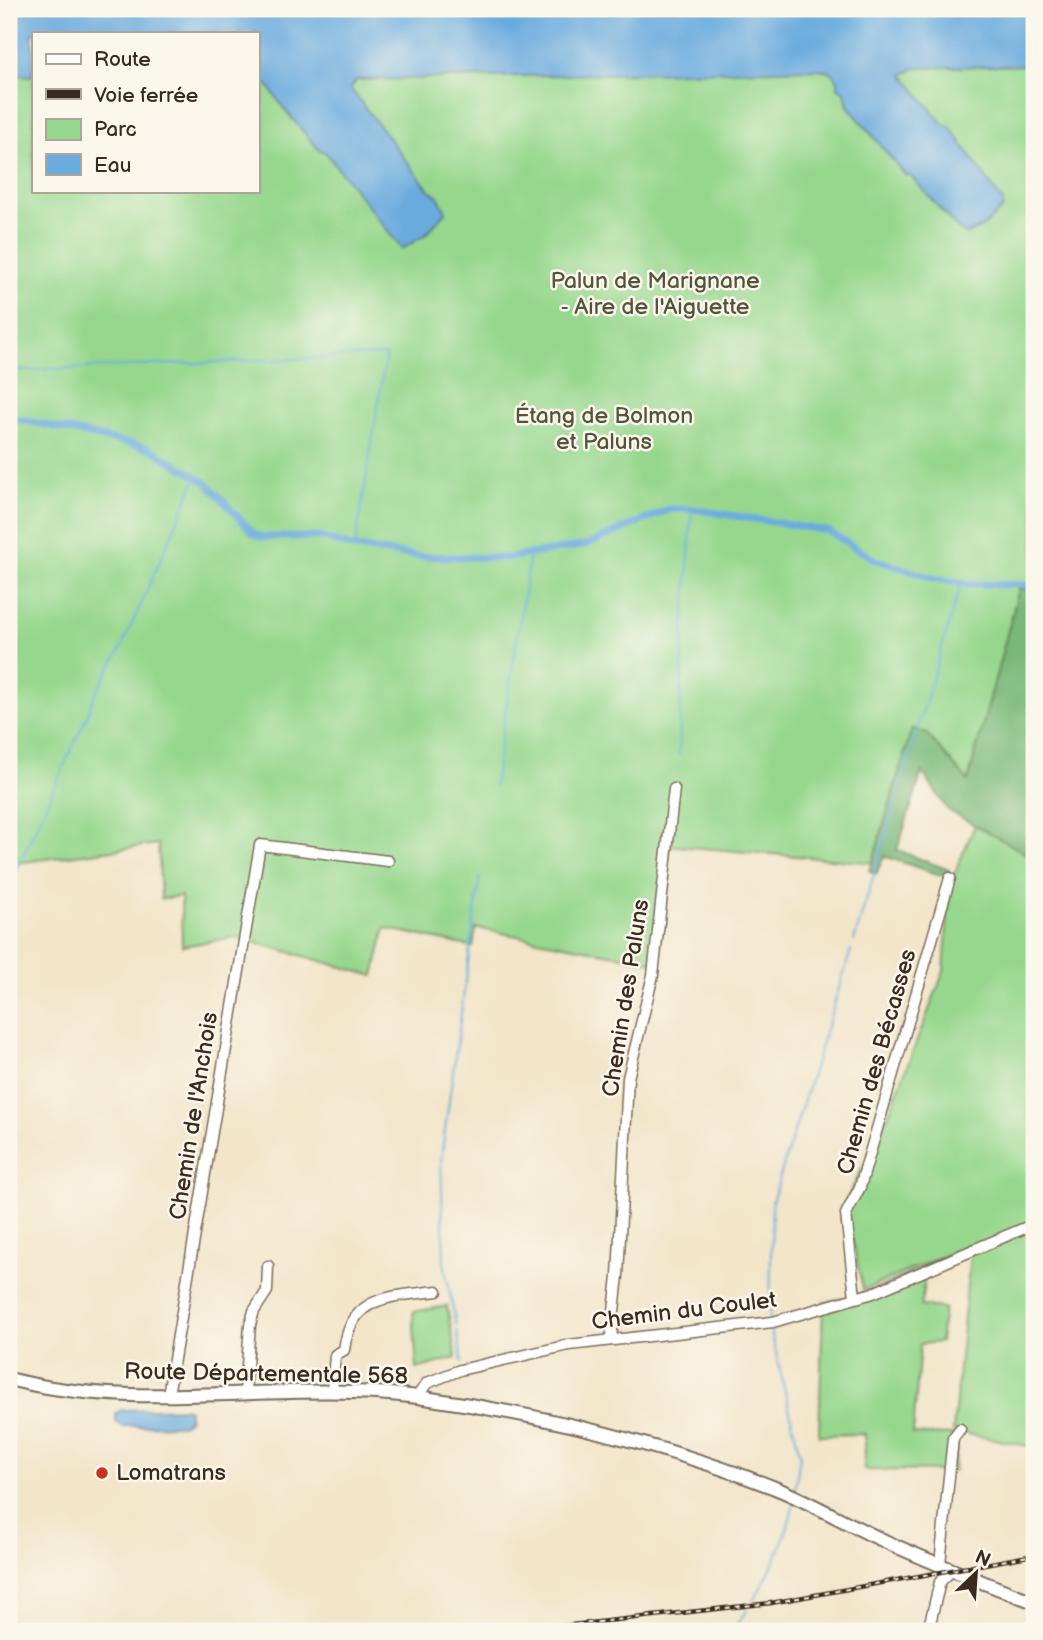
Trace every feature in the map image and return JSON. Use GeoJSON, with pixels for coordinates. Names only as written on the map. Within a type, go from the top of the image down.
{"type":"FeatureCollection","features":[{"type":"Feature","properties":{"kind":"main road","name":"Route Départementale 568"},"geometry":{"type":"LineString","coordinates":[[9,1379],[79,1393],[169,1395],[332,1392],[416,1397],[570,1425],[737,1475],[793,1496],[876,1538],[1034,1602]]}},
{"type":"Feature","properties":{"kind":"street","name":"Chemin des Paluns"},"geometry":{"type":"LineString","coordinates":[[611,1338],[618,1276],[628,1078],[653,975],[674,789]]}},
{"type":"Feature","properties":{"kind":"street","name":"Chemin de l'Anchois"},"geometry":{"type":"LineString","coordinates":[[169,1395],[260,845],[388,861]]}},
{"type":"Feature","properties":{"kind":"street","name":"Chemin des Bécasses"},"geometry":{"type":"LineString","coordinates":[[855,1297],[846,1210],[860,1187],[950,878]]}},
{"type":"Feature","properties":{"kind":"street","name":"Chemin du Coulet"},"geometry":{"type":"LineString","coordinates":[[416,1397],[427,1383],[460,1370],[611,1338],[765,1324],[873,1293],[1034,1224]]}},
{"type":"Feature","properties":{"kind":"street"},"geometry":{"type":"LineString","coordinates":[[245,1393],[250,1325],[254,1311],[267,1292],[268,1266]]}},
{"type":"Feature","properties":{"kind":"street"},"geometry":{"type":"LineString","coordinates":[[332,1392],[336,1352],[344,1350],[347,1330],[362,1310],[377,1299],[437,1291]]}},
{"type":"Feature","properties":{"kind":"street"},"geometry":{"type":"LineString","coordinates":[[940,1564],[953,1438],[960,1429]]}},
{"type":"Feature","properties":{"kind":"street"},"geometry":{"type":"LineString","coordinates":[[928,1631],[940,1581],[953,1569]]}},
{"type":"Feature","properties":{"kind":"green space","name":"Étang de Bolmon et Paluns"},"geometry":{"type":"Polygon","coordinates":[[[9,9],[1034,9],[1034,1447],[953,1431],[971,1244],[863,1290],[845,1203],[887,1118],[944,971],[950,884],[975,825],[915,760],[876,863],[666,845],[652,962],[476,928],[473,947],[385,928],[374,976],[236,937],[182,946],[181,896],[161,899],[158,844],[16,863],[9,857],[9,9]]]}},
{"type":"Feature","properties":{"kind":"green space"},"geometry":{"type":"Polygon","coordinates":[[[1019,589],[1034,590],[1034,791],[1029,818],[1034,820],[1034,858],[948,810],[922,772],[897,850],[949,870],[948,878],[884,856],[876,874],[870,871],[912,728],[927,734],[968,781],[1019,589]]]}},
{"type":"Feature","properties":{"kind":"green space"},"geometry":{"type":"Polygon","coordinates":[[[948,1256],[947,1266],[925,1274],[921,1306],[944,1308],[940,1342],[920,1344],[913,1434],[958,1435],[954,1471],[864,1470],[865,1434],[819,1435],[823,1303],[872,1291],[948,1256]]]}},
{"type":"Feature","properties":{"kind":"green space"},"geometry":{"type":"Polygon","coordinates":[[[447,1306],[456,1358],[417,1369],[413,1312],[447,1306]]]}},
{"type":"Feature","properties":{"kind":"water"},"geometry":{"type":"Polygon","coordinates":[[[9,9],[1034,9],[1034,65],[916,68],[903,74],[942,123],[951,128],[1003,202],[1003,208],[990,220],[966,234],[956,227],[911,176],[905,175],[848,106],[845,92],[838,88],[838,81],[831,72],[819,69],[357,80],[350,88],[430,191],[438,196],[446,212],[425,235],[402,249],[325,152],[320,151],[284,109],[267,84],[259,81],[259,32],[32,32],[32,76],[9,75],[9,9]]]}},
{"type":"Feature","properties":{"kind":"water"},"geometry":{"type":"Polygon","coordinates":[[[121,1410],[189,1410],[189,1418],[182,1425],[122,1426],[116,1422],[116,1413],[121,1410]]]}},
{"type":"Feature","properties":{"kind":"waterway"},"geometry":{"type":"LineString","coordinates":[[9,371],[386,355],[355,547]]}},
{"type":"Feature","properties":{"kind":"waterway"},"geometry":{"type":"LineString","coordinates":[[9,417],[149,448],[207,483],[253,533],[261,537],[321,537],[352,547],[417,556],[506,558],[586,545],[670,509],[692,509],[828,531],[874,559],[932,578],[967,584],[1034,585]]}},
{"type":"Feature","properties":{"kind":"waterway"},"geometry":{"type":"LineString","coordinates":[[22,857],[95,694],[121,649],[195,481],[199,478]]}},
{"type":"Feature","properties":{"kind":"waterway"},"geometry":{"type":"LineString","coordinates":[[683,646],[692,509]]}},
{"type":"Feature","properties":{"kind":"waterway"},"geometry":{"type":"LineString","coordinates":[[494,786],[530,554]]}},
{"type":"Feature","properties":{"kind":"waterway"},"geometry":{"type":"LineString","coordinates":[[854,941],[961,583]]}},
{"type":"Feature","properties":{"kind":"waterway"},"geometry":{"type":"LineString","coordinates":[[682,682],[683,650]]}},
{"type":"Feature","properties":{"kind":"waterway"},"geometry":{"type":"LineString","coordinates":[[1034,654],[1031,679],[1034,683]]}},
{"type":"Feature","properties":{"kind":"waterway"},"geometry":{"type":"LineString","coordinates":[[679,755],[681,685]]}},
{"type":"Feature","properties":{"kind":"waterway"},"geometry":{"type":"LineString","coordinates":[[9,885],[20,860]]}},
{"type":"Feature","properties":{"kind":"waterway"},"geometry":{"type":"LineString","coordinates":[[456,1325],[444,1262],[441,1159],[480,876]]}},
{"type":"Feature","properties":{"kind":"waterway"},"geometry":{"type":"LineString","coordinates":[[770,1319],[772,1202],[851,950]]}},
{"type":"Feature","properties":{"kind":"waterway"},"geometry":{"type":"LineString","coordinates":[[770,1328],[800,1455],[795,1490]]}},
{"type":"Feature","properties":{"kind":"waterway"},"geometry":{"type":"LineString","coordinates":[[457,1330],[462,1362]]}},
{"type":"Feature","properties":{"kind":"waterway"},"geometry":{"type":"LineString","coordinates":[[753,1601],[778,1554],[794,1503]]}},
{"type":"Feature","properties":{"kind":"waterway"},"geometry":{"type":"LineString","coordinates":[[732,1631],[747,1610]]}},
{"type":"Feature","properties":{"kind":"waterway"},"geometry":{"type":"LineString","coordinates":[[592,1627],[605,1631]]}},
{"type":"Feature","properties":{"kind":"railway"},"geometry":{"type":"LineString","coordinates":[[517,1631],[771,1603],[1034,1555]]}},
{"type":"Feature","properties":{"kind":"place","name":"Lomatrans"},"geometry":{"type":"Point","coordinates":[102,1473]}},
{"type":"Feature","properties":{"kind":"park label","name":"Palun de Marignane - Aire de l'Aiguette"},"geometry":{"type":"Point","coordinates":[655,294]}}]}
